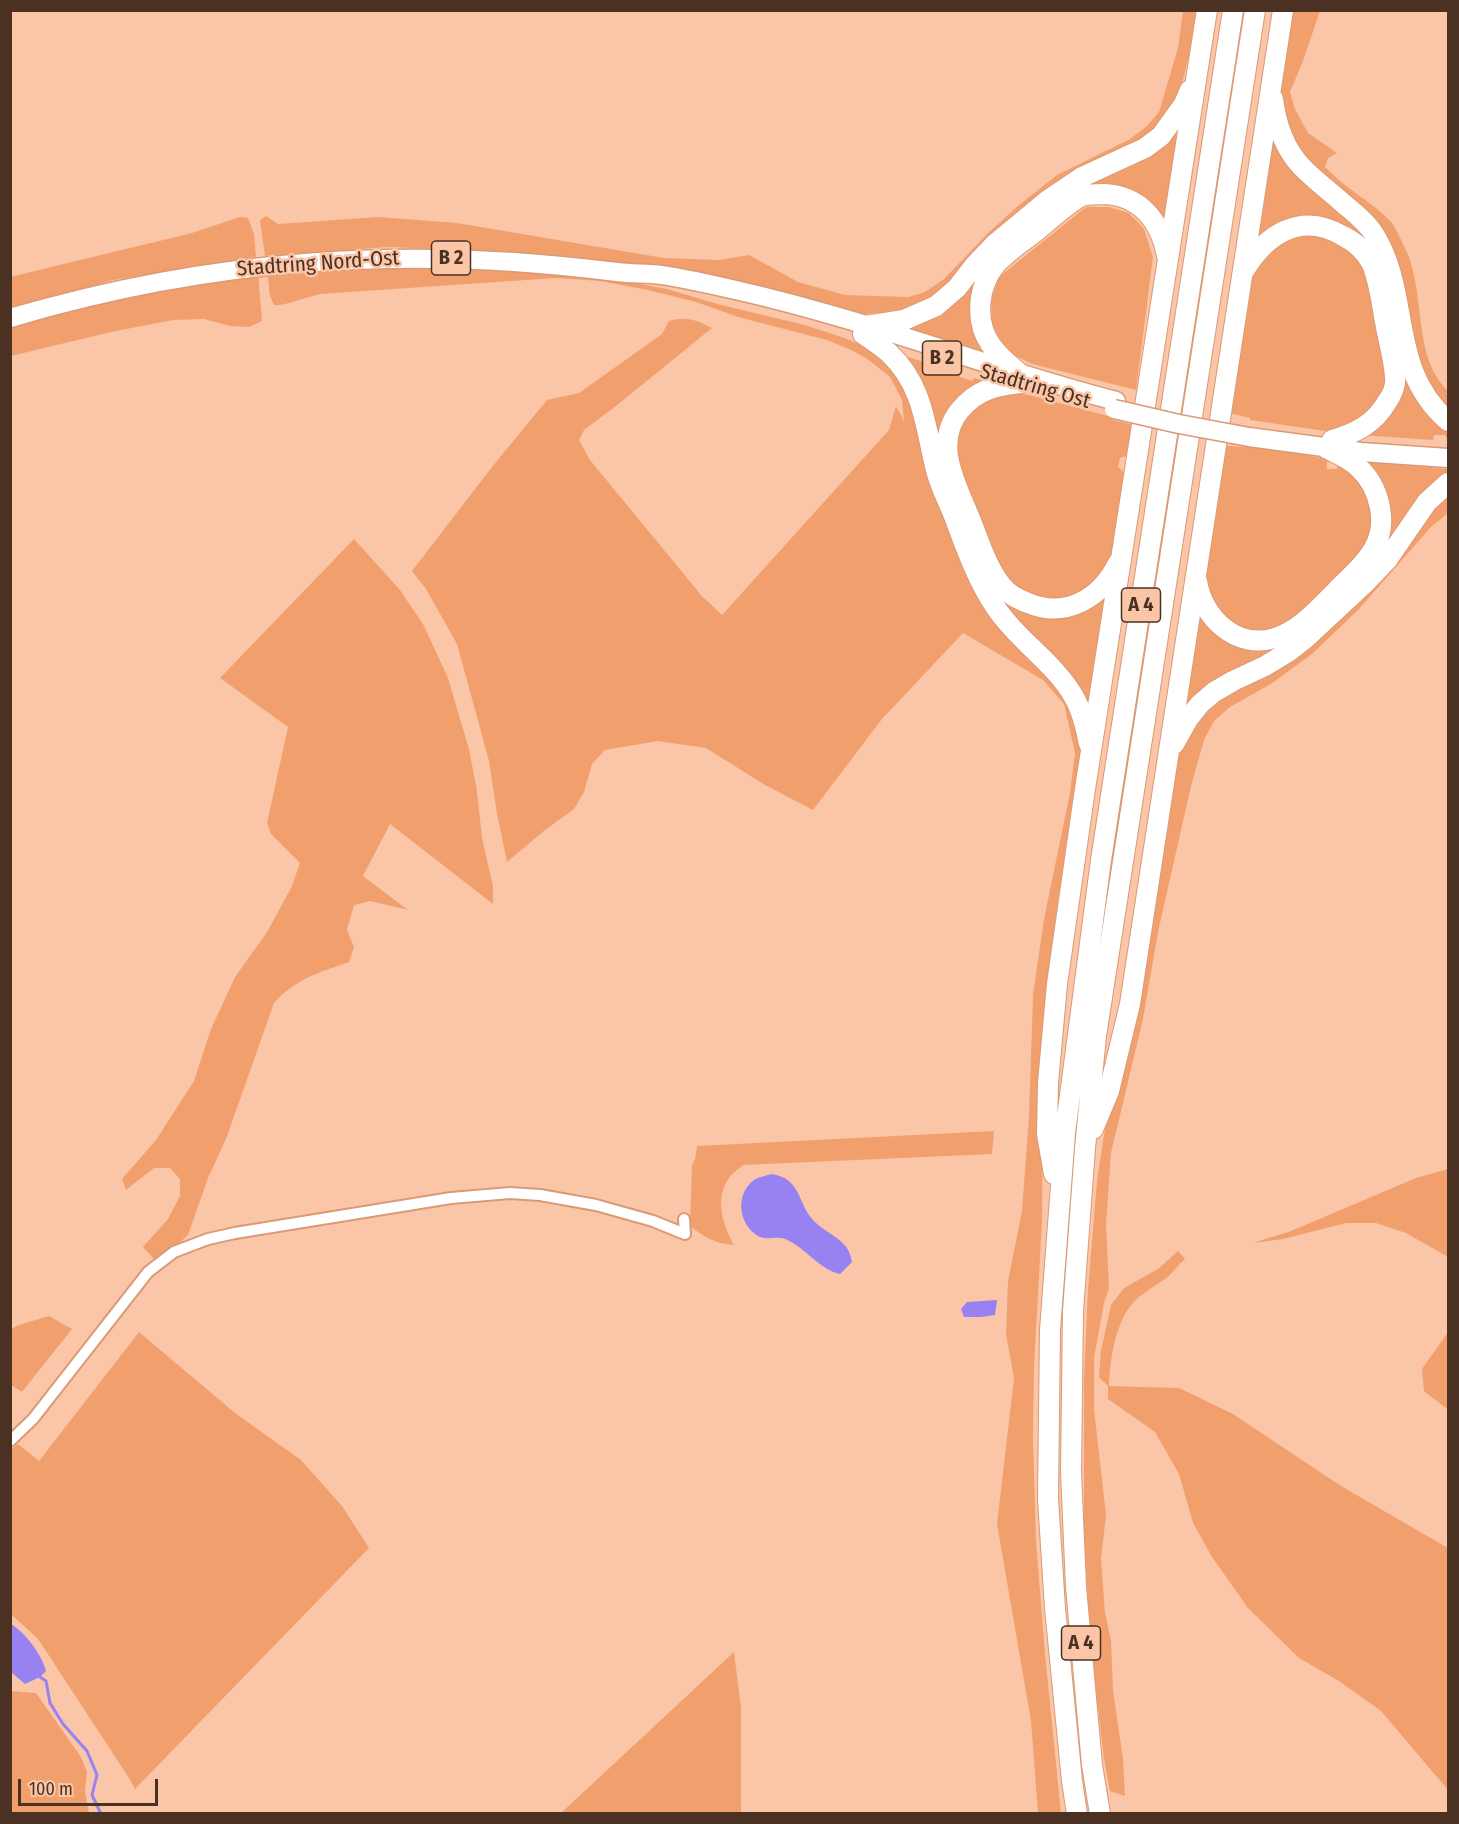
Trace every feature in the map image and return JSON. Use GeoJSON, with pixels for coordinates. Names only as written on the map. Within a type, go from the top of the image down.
{"type":"FeatureCollection","features":[{"type":"Feature","properties":{"kind":"highway"},"geometry":{"type":"LineString","coordinates":[[1059,1200],[1047,1134],[1048,1083],[1057,984],[1207,10]]}},
{"type":"Feature","properties":{"kind":"highway","name":"A 4"},"geometry":{"type":"LineString","coordinates":[[1077,1814],[1071,1781],[1057,1631],[1048,1499],[1050,1330],[1059,1200],[1065,1133],[1101,860],[1233,10]]}},
{"type":"Feature","properties":{"kind":"highway","name":"A 4"},"geometry":{"type":"LineString","coordinates":[[1100,1814],[1092,1765],[1076,1587],[1071,1472],[1072,1311],[1085,1148],[1098,1026],[1255,10]]}},
{"type":"Feature","properties":{"kind":"highway"},"geometry":{"type":"LineString","coordinates":[[1085,1148],[1109,1091],[1130,1004],[1283,10]]}},
{"type":"Feature","properties":{"kind":"highway"},"geometry":{"type":"LineString","coordinates":[[865,330],[904,320],[936,306],[957,288],[995,244],[1048,200],[1082,177],[1145,148],[1161,136],[1184,104],[1198,73]]}},
{"type":"Feature","properties":{"kind":"highway"},"geometry":{"type":"LineString","coordinates":[[1271,86],[1274,110],[1290,151],[1300,165],[1373,232],[1390,274],[1409,362],[1428,400],[1449,421]]}},
{"type":"Feature","properties":{"kind":"highway"},"geometry":{"type":"LineString","coordinates":[[1123,553],[1109,580],[1099,591],[1075,605],[1057,609],[1036,607],[1016,598],[1004,588],[990,568],[954,478],[948,459],[946,439],[953,419],[970,398],[1020,379],[989,344],[980,312],[982,293],[987,278],[1009,252],[1081,197],[1097,194],[1116,195],[1132,200],[1146,210],[1157,224],[1164,239],[1168,262]]}},
{"type":"Feature","properties":{"kind":"highway"},"geometry":{"type":"LineString","coordinates":[[1196,571],[1198,589],[1205,608],[1214,620],[1236,636],[1256,640],[1275,638],[1292,630],[1318,608],[1366,561],[1375,548],[1380,530],[1382,512],[1370,481],[1360,468],[1329,444],[1371,423],[1380,414],[1392,395],[1396,378],[1377,281],[1371,262],[1356,243],[1332,229],[1310,226],[1294,228],[1277,235],[1264,244],[1253,256],[1242,276]]}},
{"type":"Feature","properties":{"kind":"highway","name":"Stadtring Nord-Ost"},"geometry":{"type":"LineString","coordinates":[[10,318],[103,293],[164,280],[230,270],[360,258],[453,258],[557,264],[629,273],[658,282],[865,330]]}},
{"type":"Feature","properties":{"kind":"highway"},"geometry":{"type":"LineString","coordinates":[[865,330],[903,369],[915,388],[923,408],[936,472],[979,578],[1010,627],[1052,667],[1075,698],[1086,730],[1090,760]]}},
{"type":"Feature","properties":{"kind":"highway","name":"B 2"},"geometry":{"type":"LineString","coordinates":[[865,330],[1020,379]]}},
{"type":"Feature","properties":{"kind":"highway","name":"Stadtring Ost"},"geometry":{"type":"LineString","coordinates":[[1020,379],[1179,424],[1449,458]]}},
{"type":"Feature","properties":{"kind":"highway","name":"Stadtring Ost"},"geometry":{"type":"LineString","coordinates":[[1329,444],[1449,448]]}},
{"type":"Feature","properties":{"kind":"highway"},"geometry":{"type":"LineString","coordinates":[[1167,757],[1188,719],[1200,704],[1214,692],[1265,666],[1306,638],[1364,585],[1387,560],[1427,502],[1449,483]]}},
{"type":"Feature","properties":{"kind":"street"},"geometry":{"type":"LineString","coordinates":[[10,1441],[33,1419],[148,1272],[174,1252],[207,1239],[489,1194],[530,1194],[596,1205],[652,1221],[685,1234],[684,1219]]}},
{"type":"Feature","properties":{"kind":"shaded area"},"geometry":{"type":"Polygon","coordinates":[[[1183,11],[1196,11],[1190,52],[1179,95],[1154,130],[947,289],[903,313],[860,314],[778,291],[577,257],[388,247],[265,256],[260,220],[266,216],[278,224],[378,217],[457,223],[664,258],[719,260],[749,255],[798,282],[845,295],[909,297],[925,292],[944,279],[988,233],[1057,175],[1130,139],[1147,126],[1159,112],[1178,48],[1183,11]]]}},
{"type":"Feature","properties":{"kind":"shaded area"},"geometry":{"type":"Polygon","coordinates":[[[1291,11],[1320,11],[1290,92],[1295,109],[1308,133],[1337,153],[1328,158],[1325,167],[1382,213],[1397,232],[1412,266],[1429,359],[1436,376],[1448,391],[1448,412],[1420,377],[1388,253],[1312,172],[1287,134],[1280,94],[1291,11]]]}},
{"type":"Feature","properties":{"kind":"shaded area"},"geometry":{"type":"Polygon","coordinates":[[[1271,119],[1291,162],[1305,178],[1346,215],[1353,218],[1377,252],[1387,282],[1402,356],[1410,379],[1425,404],[1448,427],[1448,440],[1445,435],[1434,435],[1433,440],[1360,435],[1377,423],[1391,408],[1399,378],[1397,352],[1382,283],[1372,256],[1364,245],[1353,235],[1335,225],[1311,221],[1285,225],[1276,229],[1251,249],[1271,119]]]}},
{"type":"Feature","properties":{"kind":"shaded area"},"geometry":{"type":"Polygon","coordinates":[[[1177,131],[1165,221],[1143,197],[1123,187],[1093,183],[1136,164],[1159,150],[1177,131]]]}},
{"type":"Feature","properties":{"kind":"shaded area"},"geometry":{"type":"Polygon","coordinates":[[[1086,207],[1109,207],[1129,213],[1144,229],[1153,257],[1136,390],[1032,364],[1008,352],[992,326],[991,298],[1000,276],[1086,207]]]}},
{"type":"Feature","properties":{"kind":"shaded area"},"geometry":{"type":"Polygon","coordinates":[[[240,217],[248,218],[254,234],[256,257],[113,280],[11,309],[10,277],[192,233],[240,217]]]}},
{"type":"Feature","properties":{"kind":"shaded area"},"geometry":{"type":"Polygon","coordinates":[[[1327,231],[1369,270],[1391,382],[1368,420],[1325,431],[1250,420],[1250,418],[1229,413],[1250,274],[1280,237],[1327,231]]]}},
{"type":"Feature","properties":{"kind":"shaded area"},"geometry":{"type":"Polygon","coordinates":[[[446,263],[619,280],[667,289],[721,305],[805,325],[845,338],[882,355],[911,395],[970,571],[1065,691],[1081,743],[1043,1082],[1042,1222],[1034,1366],[1033,1438],[1036,1541],[1061,1813],[1038,1813],[1031,1721],[997,1524],[1014,1378],[1006,1334],[1008,1281],[1022,1211],[1029,1116],[1033,995],[1044,919],[1070,793],[1075,753],[1064,704],[1043,680],[963,633],[882,719],[813,810],[765,785],[706,748],[658,741],[605,750],[592,764],[584,792],[574,809],[507,862],[489,761],[457,644],[426,589],[412,571],[547,400],[579,393],[662,334],[669,321],[691,320],[712,328],[584,430],[579,440],[590,460],[701,595],[722,615],[889,430],[896,406],[904,421],[902,400],[890,377],[866,358],[851,350],[827,340],[648,290],[600,281],[556,278],[320,294],[274,305],[270,296],[267,270],[446,263]]]}},
{"type":"Feature","properties":{"kind":"shaded area"},"geometry":{"type":"Polygon","coordinates":[[[258,272],[262,321],[249,327],[230,326],[204,319],[173,320],[11,356],[10,325],[57,310],[258,272]]]}},
{"type":"Feature","properties":{"kind":"shaded area"},"geometry":{"type":"Polygon","coordinates":[[[976,278],[972,288],[970,307],[977,334],[985,352],[894,326],[976,278]]]}},
{"type":"Feature","properties":{"kind":"shaded area"},"geometry":{"type":"Polygon","coordinates":[[[895,353],[960,373],[960,377],[972,381],[974,378],[992,383],[971,392],[945,468],[1022,608],[1107,589],[1097,651],[1090,725],[995,598],[895,353]]]}},
{"type":"Feature","properties":{"kind":"shaded area"},"geometry":{"type":"Polygon","coordinates":[[[1006,391],[1112,417],[1112,420],[1134,425],[1127,456],[1120,458],[1118,467],[1125,473],[1112,561],[1083,596],[1043,603],[1005,582],[955,465],[957,424],[980,398],[1006,391]]]}},
{"type":"Feature","properties":{"kind":"shaded area"},"geometry":{"type":"Polygon","coordinates":[[[1248,445],[1327,459],[1327,469],[1337,469],[1338,461],[1350,468],[1371,500],[1374,526],[1361,556],[1298,618],[1270,634],[1242,632],[1209,602],[1204,579],[1226,446],[1248,447],[1248,445]]]}},
{"type":"Feature","properties":{"kind":"shaded area"},"geometry":{"type":"Polygon","coordinates":[[[1356,457],[1430,463],[1433,468],[1448,469],[1448,475],[1399,534],[1299,639],[1183,718],[1200,613],[1261,646],[1381,544],[1356,457]]]}},
{"type":"Feature","properties":{"kind":"shaded area"},"geometry":{"type":"Polygon","coordinates":[[[1448,487],[1448,513],[1431,527],[1359,609],[1312,654],[1271,684],[1230,707],[1214,721],[1204,740],[1191,786],[1158,932],[1143,1019],[1111,1153],[1106,1225],[1109,1288],[1094,1358],[1094,1409],[1106,1515],[1101,1559],[1125,1796],[1110,1791],[1090,1639],[1084,1529],[1084,1379],[1088,1289],[1097,1181],[1104,1135],[1175,762],[1181,742],[1202,710],[1274,668],[1448,487]]]}},
{"type":"Feature","properties":{"kind":"shaded area"},"geometry":{"type":"Polygon","coordinates":[[[354,539],[400,590],[423,624],[448,678],[469,749],[477,791],[482,838],[493,886],[493,904],[390,824],[363,876],[408,910],[370,901],[354,905],[347,930],[354,947],[349,962],[300,982],[274,1003],[226,1139],[208,1178],[188,1235],[177,1245],[154,1259],[143,1247],[168,1219],[180,1196],[180,1179],[170,1168],[154,1168],[126,1190],[122,1179],[156,1140],[194,1081],[211,1029],[235,977],[267,932],[292,886],[300,863],[271,834],[267,823],[288,727],[220,678],[354,539]]]}},
{"type":"Feature","properties":{"kind":"shaded area"},"geometry":{"type":"Polygon","coordinates":[[[994,1131],[992,1154],[743,1165],[730,1176],[724,1186],[721,1203],[726,1229],[734,1245],[710,1239],[690,1226],[692,1165],[697,1146],[994,1131]]]}},
{"type":"Feature","properties":{"kind":"shaded area"},"geometry":{"type":"Polygon","coordinates":[[[1448,1169],[1448,1257],[1406,1233],[1376,1223],[1346,1223],[1283,1239],[1253,1243],[1291,1231],[1416,1178],[1448,1169]]]}},
{"type":"Feature","properties":{"kind":"shaded area"},"geometry":{"type":"Polygon","coordinates":[[[771,1174],[781,1176],[794,1186],[814,1221],[847,1248],[852,1262],[840,1274],[821,1265],[799,1247],[782,1238],[758,1236],[746,1224],[741,1209],[744,1193],[754,1180],[771,1174]]]}},
{"type":"Feature","properties":{"kind":"shaded area"},"geometry":{"type":"Polygon","coordinates":[[[1178,1251],[1185,1259],[1168,1277],[1138,1298],[1124,1316],[1113,1351],[1109,1386],[1179,1388],[1233,1414],[1341,1486],[1448,1548],[1448,1790],[1381,1711],[1339,1681],[1299,1658],[1248,1608],[1212,1557],[1193,1523],[1179,1474],[1155,1432],[1108,1399],[1108,1386],[1099,1377],[1101,1350],[1111,1305],[1124,1288],[1158,1269],[1178,1251]]]}},
{"type":"Feature","properties":{"kind":"shaded area"},"geometry":{"type":"Polygon","coordinates":[[[997,1300],[995,1315],[964,1317],[961,1309],[967,1302],[997,1300]]]}},
{"type":"Feature","properties":{"kind":"shaded area"},"geometry":{"type":"Polygon","coordinates":[[[49,1316],[72,1329],[22,1392],[11,1385],[11,1329],[49,1316]]]}},
{"type":"Feature","properties":{"kind":"shaded area"},"geometry":{"type":"Polygon","coordinates":[[[139,1332],[235,1413],[301,1460],[342,1506],[369,1548],[135,1789],[38,1639],[11,1614],[10,1451],[18,1444],[39,1461],[139,1332]]]}},
{"type":"Feature","properties":{"kind":"shaded area"},"geometry":{"type":"Polygon","coordinates":[[[1448,1332],[1447,1409],[1424,1391],[1422,1369],[1448,1332]]]}},
{"type":"Feature","properties":{"kind":"shaded area"},"geometry":{"type":"Polygon","coordinates":[[[11,1624],[22,1632],[32,1645],[46,1671],[40,1677],[25,1684],[11,1672],[11,1624]]]}},
{"type":"Feature","properties":{"kind":"shaded area"},"geometry":{"type":"Polygon","coordinates":[[[734,1652],[741,1708],[741,1813],[561,1813],[734,1652]]]}},
{"type":"Feature","properties":{"kind":"shaded area"},"geometry":{"type":"Polygon","coordinates":[[[10,1691],[36,1693],[81,1757],[87,1772],[85,1791],[89,1813],[11,1813],[10,1691]]]}},
{"type":"Feature","properties":{"kind":"waterway"},"geometry":{"type":"LineString","coordinates":[[40,1677],[46,1681],[50,1703],[63,1724],[87,1751],[97,1775],[92,1795],[101,1814]]}}]}
